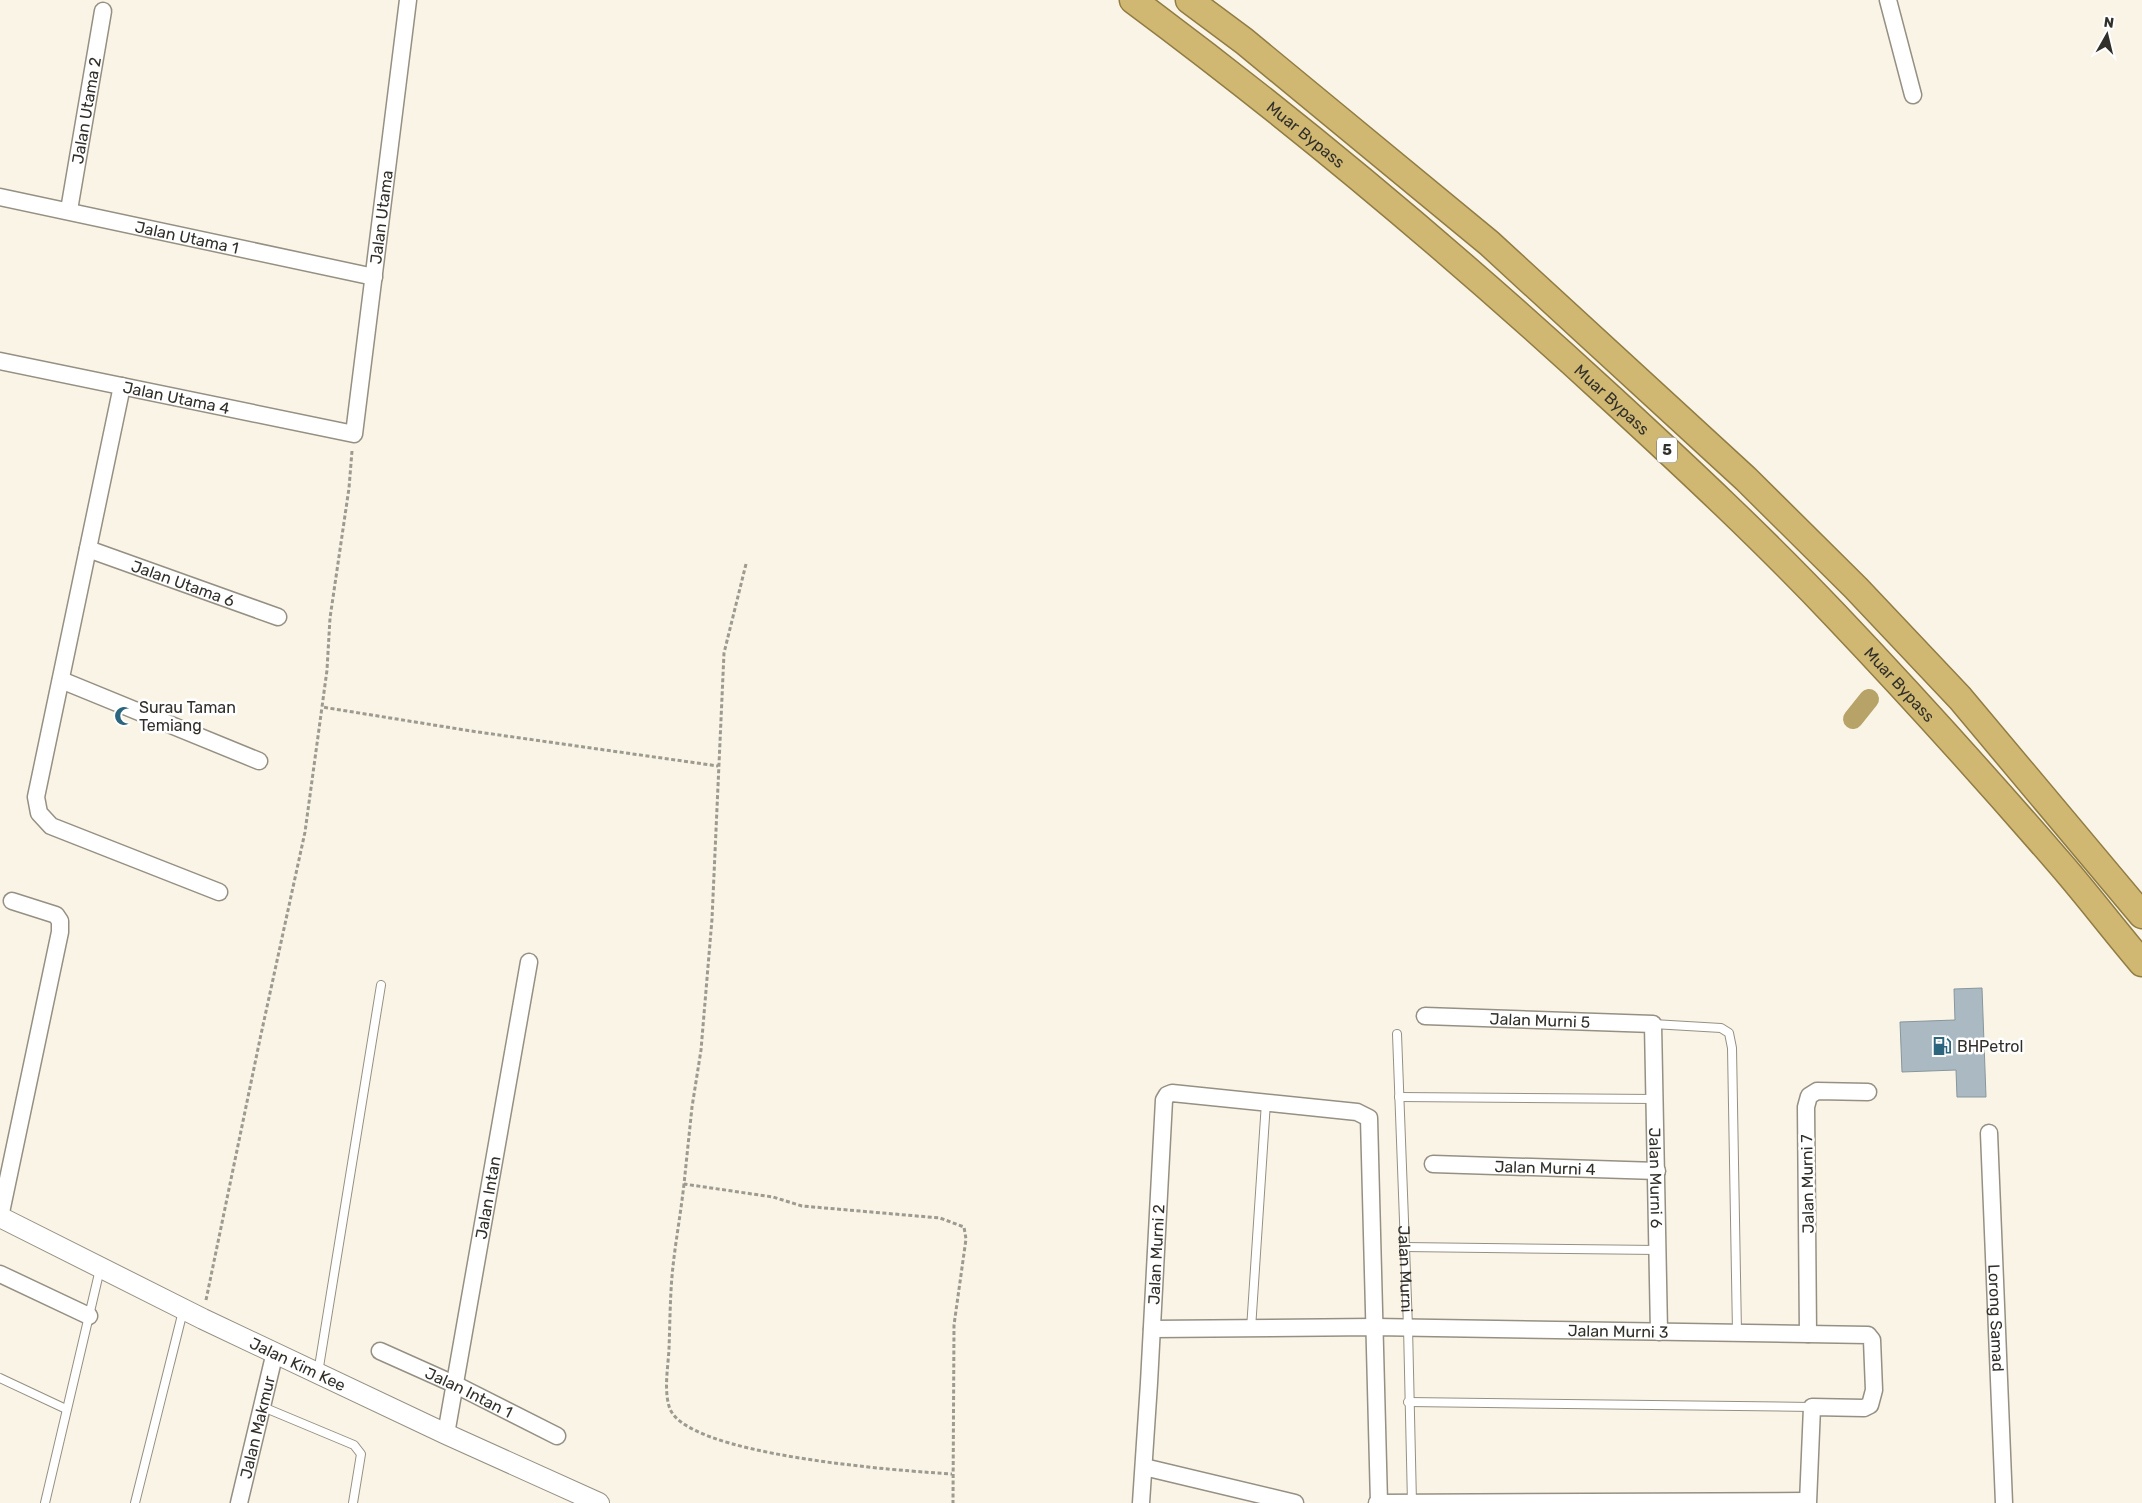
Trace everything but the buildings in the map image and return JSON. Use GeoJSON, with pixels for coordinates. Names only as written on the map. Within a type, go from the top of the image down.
{"type":"FeatureCollection","features":[{"type":"Feature","properties":{"kind":"highway","name":"Muar Bypass"},"geometry":{"type":"LineString","coordinates":[[1133,0],[1195,46],[1398,208],[1514,309],[1706,486],[1833,613],[1954,745],[2060,863],[2142,963]]}},
{"type":"Feature","properties":{"kind":"highway","name":"Muar Bypass"},"geometry":{"type":"LineString","coordinates":[[1190,0],[1244,41],[1489,243],[1746,479],[1856,588],[1960,698],[2142,915]]}},
{"type":"Feature","properties":{"kind":"street","name":"Jalan Utama"},"geometry":{"type":"LineString","coordinates":[[354,434],[408,0]]}},
{"type":"Feature","properties":{"kind":"street"},"geometry":{"type":"LineString","coordinates":[[1888,0],[1913,95]]}},
{"type":"Feature","properties":{"kind":"street","name":"Jalan Utama 2"},"geometry":{"type":"LineString","coordinates":[[69,210],[103,11]]}},
{"type":"Feature","properties":{"kind":"street","name":"Jalan Utama 1"},"geometry":{"type":"LineString","coordinates":[[0,196],[374,277]]}},
{"type":"Feature","properties":{"kind":"street","name":"Jalan Utama 4"},"geometry":{"type":"LineString","coordinates":[[0,360],[354,434]]}},
{"type":"Feature","properties":{"kind":"street"},"geometry":{"type":"LineString","coordinates":[[122,386],[36,797],[39,813],[51,826],[219,892]]}},
{"type":"Feature","properties":{"kind":"street","name":"Jalan Utama 6"},"geometry":{"type":"LineString","coordinates":[[88,549],[278,617]]}},
{"type":"Feature","properties":{"kind":"street"},"geometry":{"type":"LineString","coordinates":[[61,680],[259,762]]}},
{"type":"Feature","properties":{"kind":"street"},"geometry":{"type":"LineString","coordinates":[[0,1218],[61,926],[58,918],[53,914],[12,901]]}},
{"type":"Feature","properties":{"kind":"street","name":"Jalan Intan"},"geometry":{"type":"LineString","coordinates":[[446,1434],[529,962]]}},
{"type":"Feature","properties":{"kind":"street","name":"Jalan Murni 5"},"geometry":{"type":"LineString","coordinates":[[1426,1016],[1653,1024]]}},
{"type":"Feature","properties":{"kind":"street","name":"Jalan Murni 6"},"geometry":{"type":"LineString","coordinates":[[1653,1024],[1656,1099],[1659,1332]]}},
{"type":"Feature","properties":{"kind":"street","name":"Jalan Murni 7"},"geometry":{"type":"LineString","coordinates":[[1808,1334],[1806,1107],[1808,1096],[1817,1091],[1868,1092]]}},
{"type":"Feature","properties":{"kind":"street","name":"Jalan Murni 2"},"geometry":{"type":"LineString","coordinates":[[1141,1503],[1166,1095],[1172,1093],[1357,1112],[1369,1118]]}},
{"type":"Feature","properties":{"kind":"street","name":"Jalan Murni"},"geometry":{"type":"LineString","coordinates":[[1369,1118],[1378,1503]]}},
{"type":"Feature","properties":{"kind":"street","name":"Lorong Samad"},"geometry":{"type":"LineString","coordinates":[[1990,1133],[2004,1503]]}},
{"type":"Feature","properties":{"kind":"street","name":"Jalan Murni 4"},"geometry":{"type":"LineString","coordinates":[[1433,1164],[1657,1171]]}},
{"type":"Feature","properties":{"kind":"street","name":"Jalan Kim Kee"},"geometry":{"type":"LineString","coordinates":[[0,1218],[203,1319],[446,1434],[599,1503]]}},
{"type":"Feature","properties":{"kind":"street"},"geometry":{"type":"LineString","coordinates":[[0,1274],[89,1316]]}},
{"type":"Feature","properties":{"kind":"street","name":"Jalan Murni 3"},"geometry":{"type":"LineString","coordinates":[[1152,1329],[1375,1327],[1868,1336],[1872,1340],[1874,1390],[1870,1406],[1864,1408],[1812,1407]]}},
{"type":"Feature","properties":{"kind":"street","name":"Jalan Intan 1"},"geometry":{"type":"LineString","coordinates":[[380,1351],[456,1385],[557,1436]]}},
{"type":"Feature","properties":{"kind":"street","name":"Jalan Makmur"},"geometry":{"type":"LineString","coordinates":[[239,1503],[275,1352]]}},
{"type":"Feature","properties":{"kind":"street"},"geometry":{"type":"LineString","coordinates":[[1378,1503],[1808,1502],[1812,1407]]}},
{"type":"Feature","properties":{"kind":"street"},"geometry":{"type":"LineString","coordinates":[[1144,1467],[1295,1503]]}},
{"type":"Feature","properties":{"kind":"lane"},"geometry":{"type":"LineString","coordinates":[[318,1373],[381,986]]}},
{"type":"Feature","properties":{"kind":"lane"},"geometry":{"type":"LineString","coordinates":[[1653,1024],[1721,1028],[1729,1033],[1732,1048],[1737,1333]]}},
{"type":"Feature","properties":{"kind":"lane","name":"Jalan Murni"},"geometry":{"type":"LineString","coordinates":[[1397,1034],[1408,1328],[1408,1402],[1412,1502]]}},
{"type":"Feature","properties":{"kind":"lane"},"geometry":{"type":"LineString","coordinates":[[1399,1097],[1656,1099]]}},
{"type":"Feature","properties":{"kind":"lane"},"geometry":{"type":"LineString","coordinates":[[1251,1329],[1266,1102]]}},
{"type":"Feature","properties":{"kind":"lane"},"geometry":{"type":"LineString","coordinates":[[1404,1246],[1658,1250]]}},
{"type":"Feature","properties":{"kind":"lane"},"geometry":{"type":"LineString","coordinates":[[45,1503],[101,1267]]}},
{"type":"Feature","properties":{"kind":"lane"},"geometry":{"type":"LineString","coordinates":[[135,1503],[183,1309]]}},
{"type":"Feature","properties":{"kind":"lane"},"geometry":{"type":"LineString","coordinates":[[0,1378],[66,1409]]}},
{"type":"Feature","properties":{"kind":"lane"},"geometry":{"type":"LineString","coordinates":[[1408,1402],[1812,1407]]}},
{"type":"Feature","properties":{"kind":"lane"},"geometry":{"type":"LineString","coordinates":[[263,1408],[354,1446],[361,1454],[353,1503]]}},
{"type":"Feature","properties":{"kind":"path"},"geometry":{"type":"LineString","coordinates":[[203,1319],[252,1076],[305,832],[327,670],[330,618],[349,488],[354,434]]}},
{"type":"Feature","properties":{"kind":"path"},"geometry":{"type":"LineString","coordinates":[[746,564],[724,653],[712,920],[700,1050],[673,1268],[668,1384],[669,1406],[674,1416],[695,1430],[712,1438],[766,1452],[901,1471],[952,1474]]}},
{"type":"Feature","properties":{"kind":"path"},"geometry":{"type":"LineString","coordinates":[[322,707],[471,731],[718,766]]}},
{"type":"Feature","properties":{"kind":"path"},"geometry":{"type":"LineString","coordinates":[[684,1184],[772,1197],[802,1206],[940,1218],[964,1227],[966,1239],[954,1325],[953,1503]]}},
{"type":"Feature","properties":{"kind":"waterway"},"geometry":{"type":"LineString","coordinates":[[1853,719],[1869,699]]}},
{"type":"Feature","properties":{"kind":"place","name":"Surau Taman Temiang"},"geometry":{"type":"Point","coordinates":[124,716]}},
{"type":"Feature","properties":{"kind":"place","name":"BHPetrol"},"geometry":{"type":"Point","coordinates":[1942,1046]}}]}
